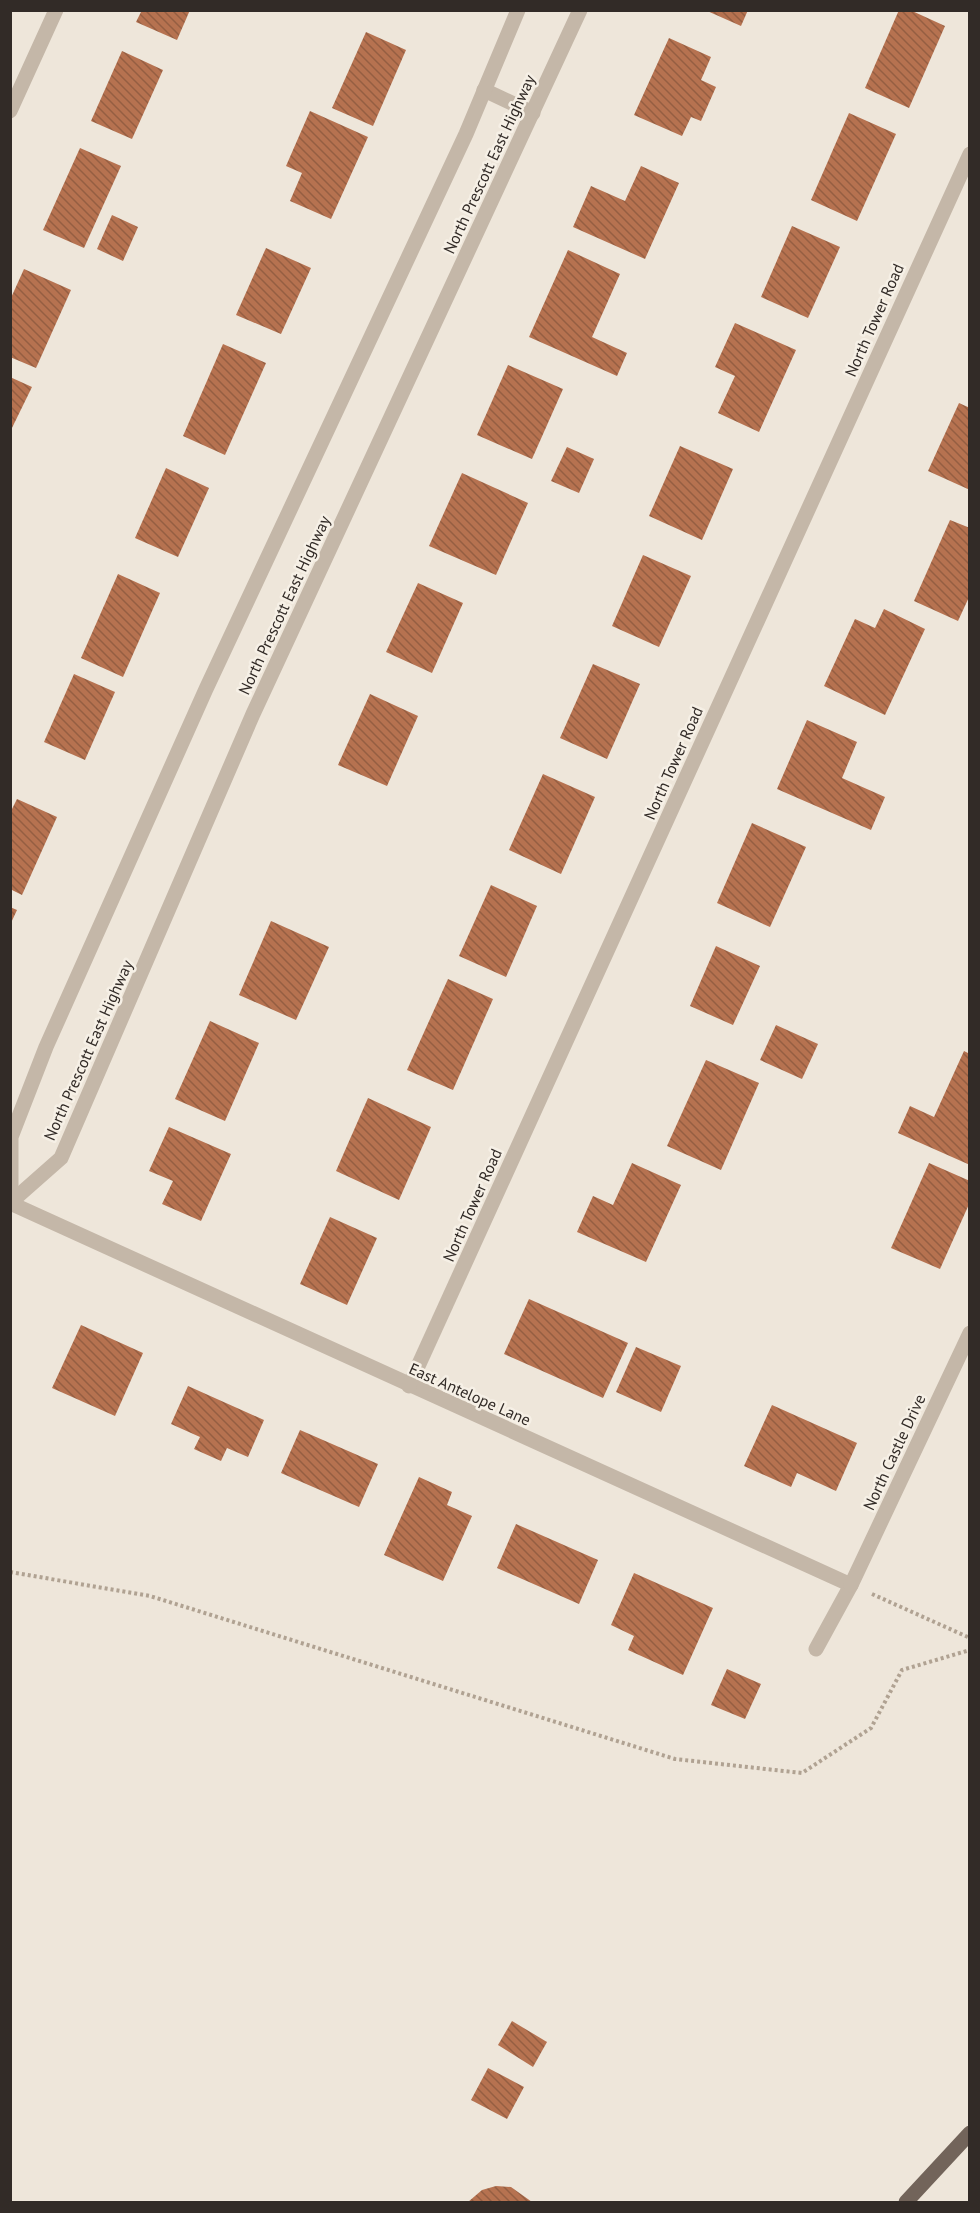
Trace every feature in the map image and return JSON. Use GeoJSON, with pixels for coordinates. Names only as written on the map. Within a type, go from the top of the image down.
{"type":"FeatureCollection","features":[{"type":"Feature","properties":{"kind":"main road"},"geometry":{"type":"LineString","coordinates":[[906,2202],[969,2133]]}},
{"type":"Feature","properties":{"kind":"street"},"geometry":{"type":"LineString","coordinates":[[10,111],[56,10]]}},
{"type":"Feature","properties":{"kind":"street","name":"North Prescott East Highway"},"geometry":{"type":"LineString","coordinates":[[10,1203],[11,1137],[46,1047],[206,689],[484,90],[518,10]]}},
{"type":"Feature","properties":{"kind":"street","name":"North Prescott East Highway"},"geometry":{"type":"LineString","coordinates":[[10,1203],[60,1158],[253,714],[580,10]]}},
{"type":"Feature","properties":{"kind":"street"},"geometry":{"type":"LineString","coordinates":[[484,90],[533,113]]}},
{"type":"Feature","properties":{"kind":"street","name":"North Tower Road"},"geometry":{"type":"LineString","coordinates":[[409,1386],[969,154]]}},
{"type":"Feature","properties":{"kind":"street","name":"East Antelope Lane"},"geometry":{"type":"LineString","coordinates":[[10,1203],[850,1586]]}},
{"type":"Feature","properties":{"kind":"street","name":"North Castle Drive"},"geometry":{"type":"LineString","coordinates":[[850,1586],[969,1334]]}},
{"type":"Feature","properties":{"kind":"street"},"geometry":{"type":"LineString","coordinates":[[816,1649],[850,1586]]}},
{"type":"Feature","properties":{"kind":"path"},"geometry":{"type":"LineString","coordinates":[[10,1572],[150,1596],[675,1758],[802,1773],[871,1728],[902,1670],[969,1650]]}},
{"type":"Feature","properties":{"kind":"path"},"geometry":{"type":"LineString","coordinates":[[850,1586],[969,1638]]}},
{"type":"Feature","properties":{"kind":"building"},"geometry":{"type":"Polygon","coordinates":[[[142,10],[190,10],[177,40],[136,22],[142,10]]]}},
{"type":"Feature","properties":{"kind":"building"},"geometry":{"type":"Polygon","coordinates":[[[705,10],[748,10],[741,26],[705,10]]]}},
{"type":"Feature","properties":{"kind":"building"},"geometry":{"type":"Polygon","coordinates":[[[899,10],[910,10],[945,26],[909,108],[865,88],[899,10]]]}},
{"type":"Feature","properties":{"kind":"building"},"geometry":{"type":"Polygon","coordinates":[[[366,32],[406,50],[373,126],[332,108],[366,32]]]}},
{"type":"Feature","properties":{"kind":"building"},"geometry":{"type":"Polygon","coordinates":[[[669,38],[711,57],[701,80],[716,87],[701,121],[691,117],[682,136],[634,115],[669,38]]]}},
{"type":"Feature","properties":{"kind":"building"},"geometry":{"type":"Polygon","coordinates":[[[122,51],[163,70],[132,139],[91,121],[122,51]]]}},
{"type":"Feature","properties":{"kind":"building"},"geometry":{"type":"Polygon","coordinates":[[[310,111],[368,137],[331,219],[290,201],[302,173],[286,166],[310,111]]]}},
{"type":"Feature","properties":{"kind":"building"},"geometry":{"type":"Polygon","coordinates":[[[849,113],[896,134],[857,221],[811,200],[849,113]]]}},
{"type":"Feature","properties":{"kind":"building"},"geometry":{"type":"Polygon","coordinates":[[[80,148],[121,166],[84,248],[43,230],[80,148]]]}},
{"type":"Feature","properties":{"kind":"building"},"geometry":{"type":"Polygon","coordinates":[[[641,166],[679,183],[645,259],[573,227],[591,186],[625,201],[641,166]]]}},
{"type":"Feature","properties":{"kind":"building"},"geometry":{"type":"Polygon","coordinates":[[[112,215],[138,227],[123,261],[97,249],[112,215]]]}},
{"type":"Feature","properties":{"kind":"building"},"geometry":{"type":"Polygon","coordinates":[[[792,226],[840,247],[808,318],[761,297],[792,226]]]}},
{"type":"Feature","properties":{"kind":"building"},"geometry":{"type":"Polygon","coordinates":[[[266,248],[311,268],[281,334],[236,315],[266,248]]]}},
{"type":"Feature","properties":{"kind":"building"},"geometry":{"type":"Polygon","coordinates":[[[568,250],[620,274],[592,337],[627,353],[617,376],[529,337],[568,250]]]}},
{"type":"Feature","properties":{"kind":"building"},"geometry":{"type":"Polygon","coordinates":[[[24,269],[71,290],[36,368],[10,357],[10,300],[24,269]]]}},
{"type":"Feature","properties":{"kind":"building"},"geometry":{"type":"Polygon","coordinates":[[[735,323],[796,350],[759,432],[718,413],[735,376],[715,367],[735,323]]]}},
{"type":"Feature","properties":{"kind":"building"},"geometry":{"type":"Polygon","coordinates":[[[223,344],[266,363],[225,455],[183,436],[223,344]]]}},
{"type":"Feature","properties":{"kind":"building"},"geometry":{"type":"Polygon","coordinates":[[[508,365],[563,389],[532,459],[477,435],[508,365]]]}},
{"type":"Feature","properties":{"kind":"building"},"geometry":{"type":"Polygon","coordinates":[[[10,377],[32,387],[10,432],[10,377]]]}},
{"type":"Feature","properties":{"kind":"building"},"geometry":{"type":"Polygon","coordinates":[[[959,403],[970,408],[970,490],[928,471],[959,403]]]}},
{"type":"Feature","properties":{"kind":"building"},"geometry":{"type":"Polygon","coordinates":[[[680,446],[733,469],[702,540],[649,516],[680,446]]]}},
{"type":"Feature","properties":{"kind":"building"},"geometry":{"type":"Polygon","coordinates":[[[567,447],[594,459],[579,493],[551,481],[567,447]]]}},
{"type":"Feature","properties":{"kind":"building"},"geometry":{"type":"Polygon","coordinates":[[[166,468],[209,488],[178,557],[135,538],[166,468]]]}},
{"type":"Feature","properties":{"kind":"building"},"geometry":{"type":"Polygon","coordinates":[[[462,473],[528,503],[496,575],[429,546],[462,473]]]}},
{"type":"Feature","properties":{"kind":"building"},"geometry":{"type":"Polygon","coordinates":[[[950,520],[970,528],[970,595],[958,621],[914,601],[950,520]]]}},
{"type":"Feature","properties":{"kind":"building"},"geometry":{"type":"Polygon","coordinates":[[[643,555],[691,576],[659,647],[612,626],[643,555]]]}},
{"type":"Feature","properties":{"kind":"building"},"geometry":{"type":"Polygon","coordinates":[[[118,574],[160,593],[123,677],[81,658],[118,574]]]}},
{"type":"Feature","properties":{"kind":"building"},"geometry":{"type":"Polygon","coordinates":[[[418,583],[463,603],[432,673],[386,652],[418,583]]]}},
{"type":"Feature","properties":{"kind":"building"},"geometry":{"type":"Polygon","coordinates":[[[884,609],[925,629],[885,715],[824,686],[855,619],[875,628],[884,609]]]}},
{"type":"Feature","properties":{"kind":"building"},"geometry":{"type":"Polygon","coordinates":[[[593,664],[640,684],[607,759],[560,738],[593,664]]]}},
{"type":"Feature","properties":{"kind":"building"},"geometry":{"type":"Polygon","coordinates":[[[74,674],[115,692],[85,760],[44,742],[74,674]]]}},
{"type":"Feature","properties":{"kind":"building"},"geometry":{"type":"Polygon","coordinates":[[[370,694],[418,716],[387,786],[338,765],[370,694]]]}},
{"type":"Feature","properties":{"kind":"building"},"geometry":{"type":"Polygon","coordinates":[[[807,720],[857,742],[842,778],[885,797],[871,830],[777,789],[807,720]]]}},
{"type":"Feature","properties":{"kind":"building"},"geometry":{"type":"Polygon","coordinates":[[[543,774],[595,797],[561,874],[509,850],[543,774]]]}},
{"type":"Feature","properties":{"kind":"building"},"geometry":{"type":"Polygon","coordinates":[[[17,799],[57,817],[22,895],[10,889],[10,813],[17,799]]]}},
{"type":"Feature","properties":{"kind":"building"},"geometry":{"type":"Polygon","coordinates":[[[752,823],[806,847],[770,927],[717,903],[752,823]]]}},
{"type":"Feature","properties":{"kind":"building"},"geometry":{"type":"Polygon","coordinates":[[[491,885],[537,906],[506,977],[459,956],[491,885]]]}},
{"type":"Feature","properties":{"kind":"building"},"geometry":{"type":"Polygon","coordinates":[[[10,907],[17,910],[10,925],[10,907]]]}},
{"type":"Feature","properties":{"kind":"building"},"geometry":{"type":"Polygon","coordinates":[[[271,921],[329,947],[296,1020],[239,995],[271,921]]]}},
{"type":"Feature","properties":{"kind":"building"},"geometry":{"type":"Polygon","coordinates":[[[716,946],[760,966],[733,1025],[690,1006],[716,946]]]}},
{"type":"Feature","properties":{"kind":"building"},"geometry":{"type":"Polygon","coordinates":[[[448,979],[493,999],[453,1090],[407,1070],[448,979]]]}},
{"type":"Feature","properties":{"kind":"building"},"geometry":{"type":"Polygon","coordinates":[[[210,1021],[259,1043],[225,1121],[175,1099],[210,1021]]]}},
{"type":"Feature","properties":{"kind":"building"},"geometry":{"type":"Polygon","coordinates":[[[776,1025],[818,1044],[802,1079],[760,1060],[776,1025]]]}},
{"type":"Feature","properties":{"kind":"building"},"geometry":{"type":"Polygon","coordinates":[[[964,1051],[970,1054],[970,1165],[898,1133],[910,1106],[934,1117],[964,1051]]]}},
{"type":"Feature","properties":{"kind":"building"},"geometry":{"type":"Polygon","coordinates":[[[706,1060],[759,1083],[721,1170],[667,1146],[706,1060]]]}},
{"type":"Feature","properties":{"kind":"building"},"geometry":{"type":"Polygon","coordinates":[[[368,1098],[431,1127],[399,1200],[336,1171],[368,1098]]]}},
{"type":"Feature","properties":{"kind":"building"},"geometry":{"type":"Polygon","coordinates":[[[169,1127],[231,1154],[201,1221],[162,1204],[173,1181],[149,1171],[169,1127]]]}},
{"type":"Feature","properties":{"kind":"building"},"geometry":{"type":"Polygon","coordinates":[[[632,1163],[681,1185],[646,1262],[577,1232],[593,1196],[613,1205],[632,1163]]]}},
{"type":"Feature","properties":{"kind":"building"},"geometry":{"type":"Polygon","coordinates":[[[929,1163],[970,1181],[970,1202],[940,1269],[891,1248],[929,1163]]]}},
{"type":"Feature","properties":{"kind":"building"},"geometry":{"type":"Polygon","coordinates":[[[330,1217],[377,1238],[347,1305],[300,1284],[330,1217]]]}},
{"type":"Feature","properties":{"kind":"building"},"geometry":{"type":"Polygon","coordinates":[[[529,1299],[628,1343],[603,1398],[504,1354],[529,1299]]]}},
{"type":"Feature","properties":{"kind":"building"},"geometry":{"type":"Polygon","coordinates":[[[81,1325],[143,1353],[115,1416],[52,1388],[81,1325]]]}},
{"type":"Feature","properties":{"kind":"building"},"geometry":{"type":"Polygon","coordinates":[[[636,1347],[681,1366],[661,1412],[616,1392],[636,1347]]]}},
{"type":"Feature","properties":{"kind":"building"},"geometry":{"type":"Polygon","coordinates":[[[188,1386],[264,1420],[248,1457],[227,1448],[221,1461],[194,1449],[200,1437],[171,1424],[188,1386]]]}},
{"type":"Feature","properties":{"kind":"building"},"geometry":{"type":"Polygon","coordinates":[[[772,1405],[857,1443],[836,1491],[797,1473],[791,1487],[744,1466],[772,1405]]]}},
{"type":"Feature","properties":{"kind":"building"},"geometry":{"type":"Polygon","coordinates":[[[300,1430],[378,1464],[359,1507],[281,1473],[300,1430]]]}},
{"type":"Feature","properties":{"kind":"building"},"geometry":{"type":"Polygon","coordinates":[[[419,1477],[452,1492],[447,1505],[472,1516],[443,1581],[384,1555],[419,1477]]]}},
{"type":"Feature","properties":{"kind":"building"},"geometry":{"type":"Polygon","coordinates":[[[516,1524],[598,1560],[579,1604],[497,1568],[516,1524]]]}},
{"type":"Feature","properties":{"kind":"building"},"geometry":{"type":"Polygon","coordinates":[[[634,1573],[713,1608],[683,1675],[628,1650],[634,1636],[611,1625],[634,1573]]]}},
{"type":"Feature","properties":{"kind":"building"},"geometry":{"type":"Polygon","coordinates":[[[727,1669],[761,1684],[745,1719],[711,1705],[727,1669]]]}},
{"type":"Feature","properties":{"kind":"building"},"geometry":{"type":"Polygon","coordinates":[[[512,2021],[547,2042],[533,2067],[498,2045],[512,2021]]]}},
{"type":"Feature","properties":{"kind":"building"},"geometry":{"type":"Polygon","coordinates":[[[488,2068],[524,2087],[507,2119],[471,2100],[488,2068]]]}},
{"type":"Feature","properties":{"kind":"building"},"geometry":{"type":"Polygon","coordinates":[[[496,2186],[511,2187],[532,2202],[468,2202],[482,2190],[496,2186]]]}}]}
